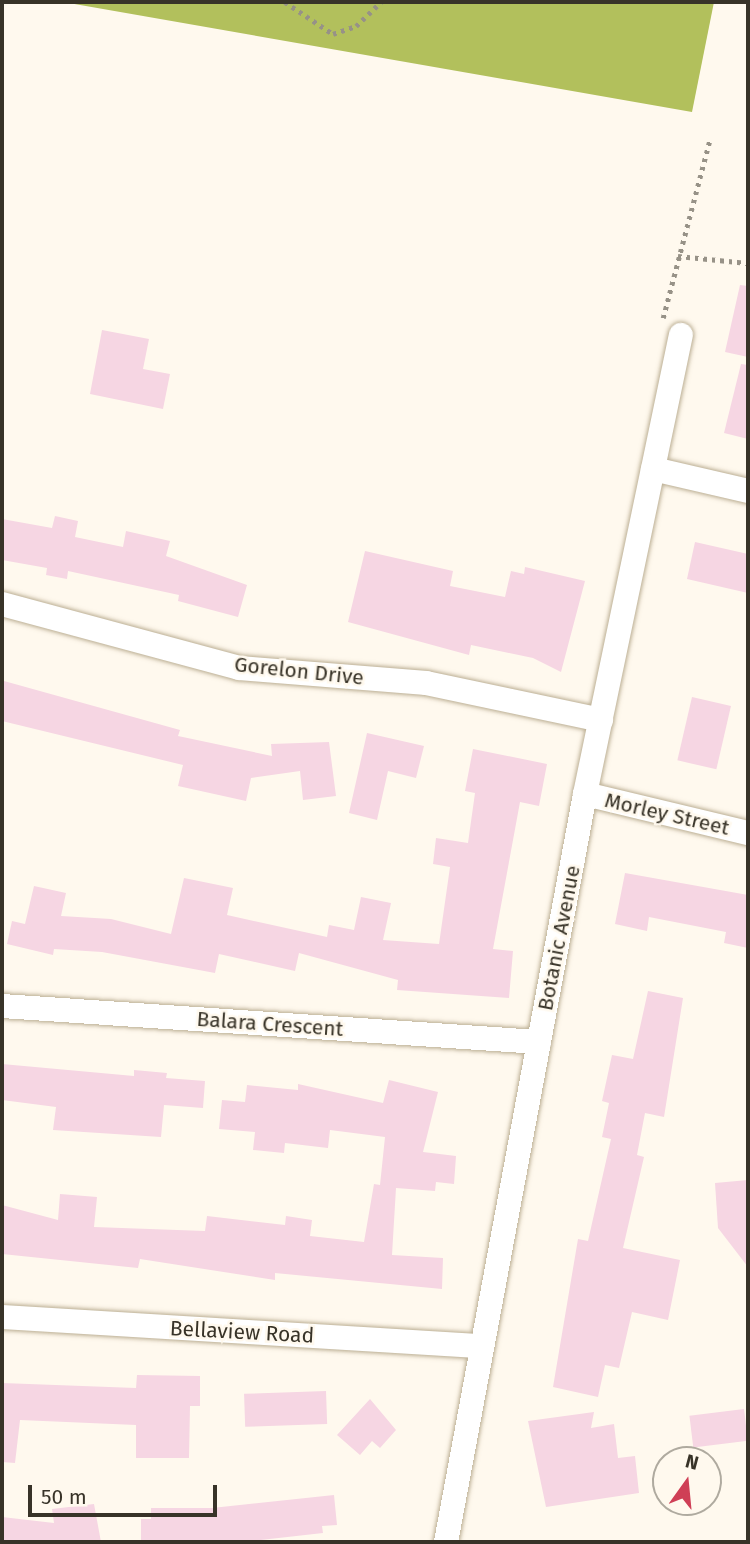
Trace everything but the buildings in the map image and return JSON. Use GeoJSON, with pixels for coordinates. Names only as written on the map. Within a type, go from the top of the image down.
{"type":"FeatureCollection","features":[{"type":"Feature","properties":{"kind":"street","name":"Botanic Avenue"},"geometry":{"type":"LineString","coordinates":[[446,1542],[585,794],[681,335]]}},
{"type":"Feature","properties":{"kind":"street"},"geometry":{"type":"LineString","coordinates":[[653,469],[748,491]]}},
{"type":"Feature","properties":{"kind":"street","name":"Gorelon Drive"},"geometry":{"type":"LineString","coordinates":[[2,604],[239,668],[426,683],[601,720]]}},
{"type":"Feature","properties":{"kind":"street","name":"Morley Street"},"geometry":{"type":"LineString","coordinates":[[585,794],[748,833]]}},
{"type":"Feature","properties":{"kind":"street","name":"Balara Crescent"},"geometry":{"type":"LineString","coordinates":[[2,1006],[539,1042]]}},
{"type":"Feature","properties":{"kind":"street","name":"Bellaview Road"},"geometry":{"type":"LineString","coordinates":[[2,1317],[482,1346]]}},
{"type":"Feature","properties":{"kind":"path"},"geometry":{"type":"LineString","coordinates":[[285,2],[333,34],[356,26],[381,2]]}},
{"type":"Feature","properties":{"kind":"path"},"geometry":{"type":"LineString","coordinates":[[681,335],[663,320],[710,139]]}},
{"type":"Feature","properties":{"kind":"path"},"geometry":{"type":"LineString","coordinates":[[678,256],[748,263]]}},
{"type":"Feature","properties":{"kind":"green space"},"geometry":{"type":"Polygon","coordinates":[[[63,2],[714,2],[692,112],[63,2]]]}}]}
